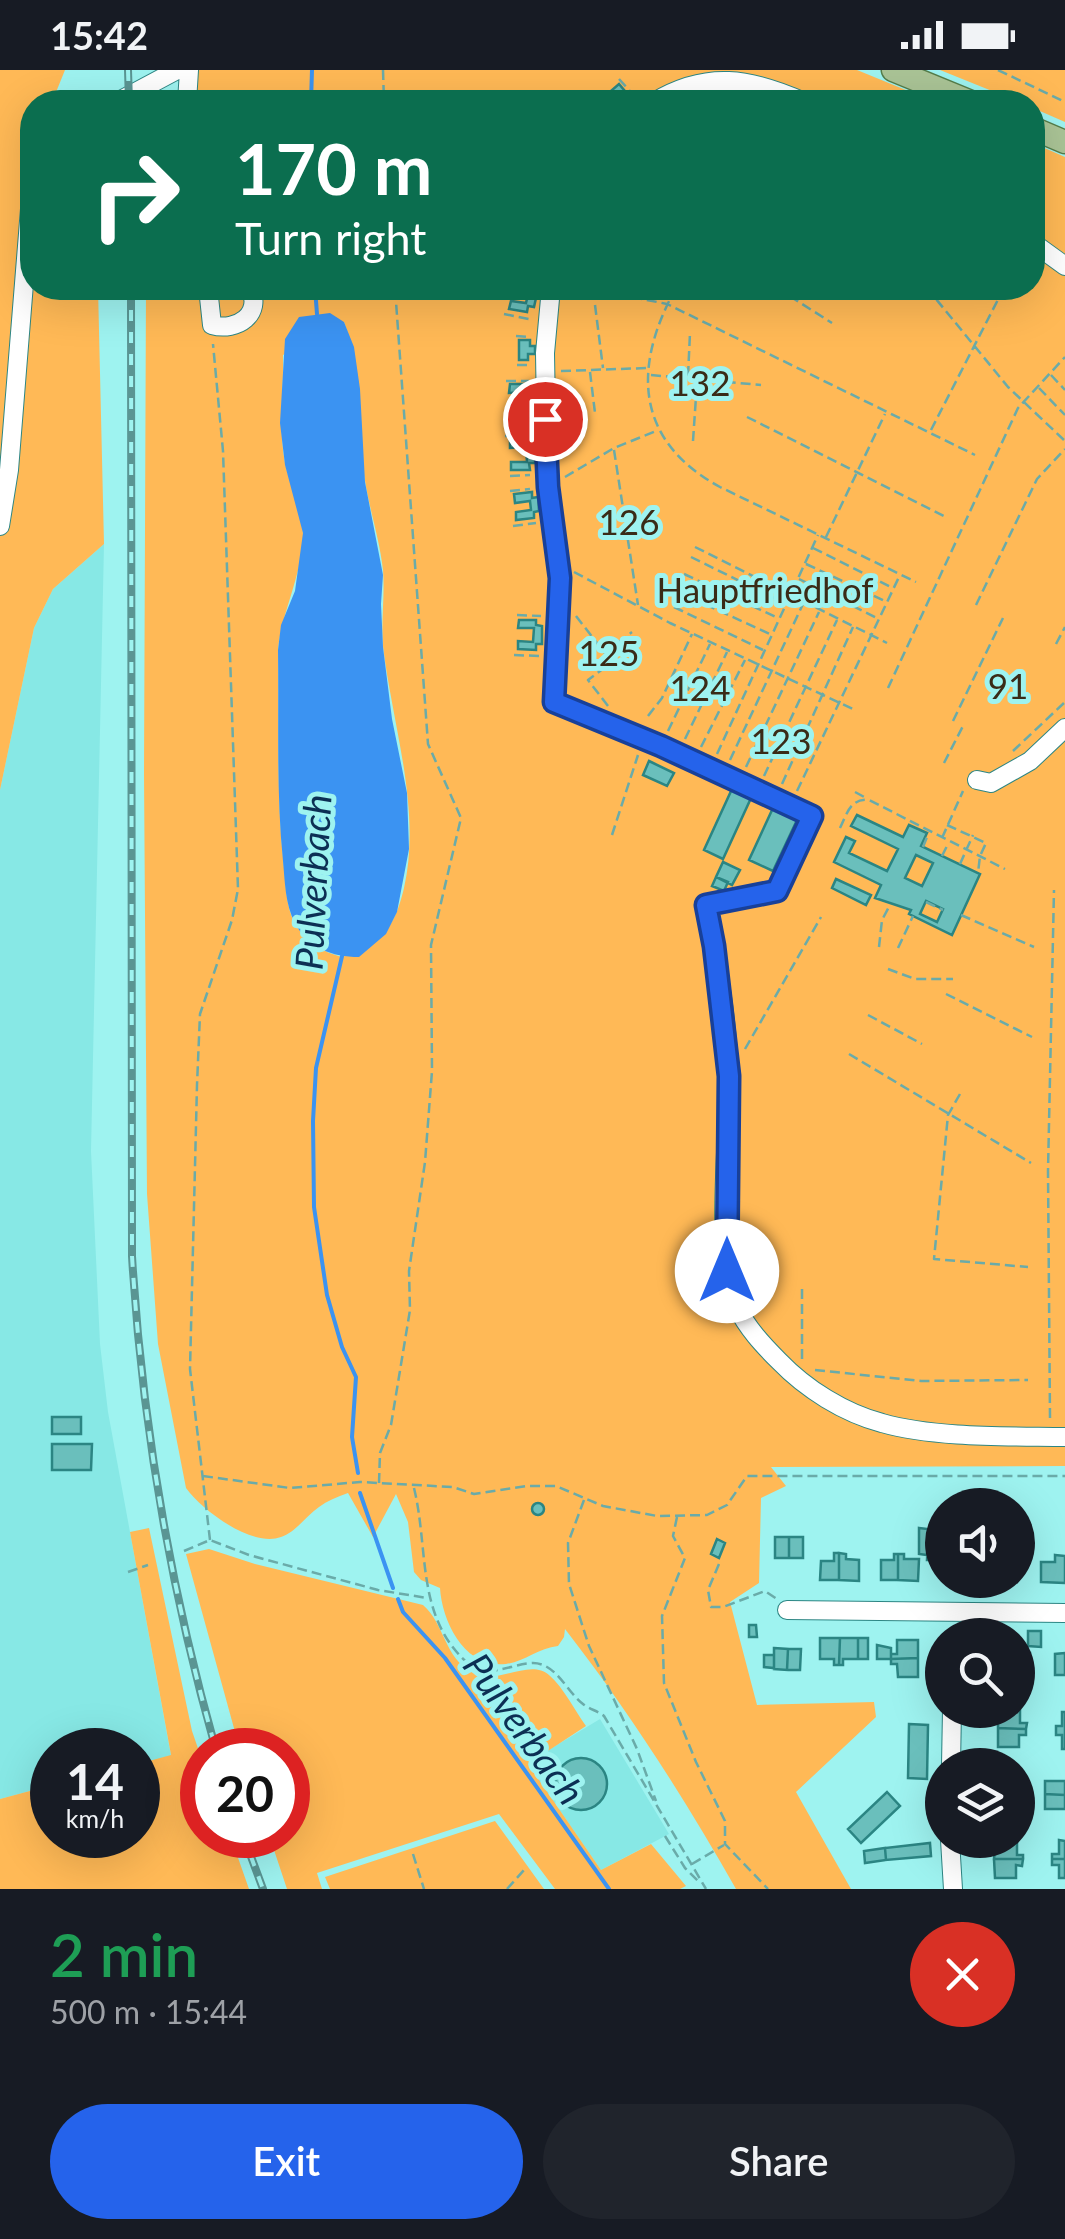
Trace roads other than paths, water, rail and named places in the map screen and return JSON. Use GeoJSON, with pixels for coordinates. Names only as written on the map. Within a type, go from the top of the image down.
{"type":"FeatureCollection","features":[{"type":"Feature","properties":{"kind":"main road"},"geometry":{"type":"LineString","coordinates":[[893,70],[942,90]]}},
{"type":"Feature","properties":{"kind":"street"},"geometry":{"type":"LineString","coordinates":[[140,90],[177,70]]}},
{"type":"Feature","properties":{"kind":"street"},"geometry":{"type":"LineString","coordinates":[[678,90],[715,79],[772,90]]}},
{"type":"Feature","properties":{"kind":"street"},"geometry":{"type":"LineString","coordinates":[[0,526],[11,452],[23,300]]}},
{"type":"Feature","properties":{"kind":"street"},"geometry":{"type":"LineString","coordinates":[[209,300],[212,325],[233,326],[250,315],[253,300]]}},
{"type":"Feature","properties":{"kind":"street"},"geometry":{"type":"LineString","coordinates":[[549,300],[545,427],[547,480],[559,563],[554,702],[812,816],[777,891],[706,905],[729,1076],[727,1271],[736,1304],[764,1346],[802,1383],[844,1409],[879,1422],[930,1431],[1058,1437]]}},
{"type":"Feature","properties":{"kind":"street"},"geometry":{"type":"LineString","coordinates":[[970,786],[991,783],[1018,770],[1065,728]]}},
{"type":"Feature","properties":{"kind":"street"},"geometry":{"type":"LineString","coordinates":[[787,1610],[1065,1613]]}},
{"type":"Feature","properties":{"kind":"street"},"geometry":{"type":"LineString","coordinates":[[954,1613],[954,1618]]}},
{"type":"Feature","properties":{"kind":"street"},"geometry":{"type":"LineString","coordinates":[[951,1858],[953,1889]]}},
{"type":"Feature","properties":{"kind":"water"},"geometry":{"type":"Polygon","coordinates":[[[330,313],[344,322],[354,347],[365,482],[383,575],[383,647],[407,793],[409,849],[397,912],[386,934],[359,957],[322,949],[307,939],[295,923],[286,893],[279,809],[278,650],[281,625],[295,591],[303,533],[285,465],[280,423],[285,339],[299,317],[330,313]]]}},
{"type":"Feature","properties":{"kind":"waterway","name":"Pulverbach"},"geometry":{"type":"LineString","coordinates":[[311,90],[312,70]]}},
{"type":"Feature","properties":{"kind":"waterway","name":"Pulverbach"},"geometry":{"type":"LineString","coordinates":[[316,300],[317,314]]}},
{"type":"Feature","properties":{"kind":"waterway","name":"Pulverbach"},"geometry":{"type":"LineString","coordinates":[[343,952],[316,1068],[314,1207],[327,1295],[342,1347],[356,1377],[352,1437],[358,1473]]}},
{"type":"Feature","properties":{"kind":"waterway","name":"Pulverbach"},"geometry":{"type":"LineString","coordinates":[[360,1493],[393,1588]]}},
{"type":"Feature","properties":{"kind":"waterway","name":"Pulverbach"},"geometry":{"type":"LineString","coordinates":[[398,1599],[403,1612],[445,1658],[609,1889]]}},
{"type":"Feature","properties":{"kind":"railway"},"geometry":{"type":"LineString","coordinates":[[128,70],[129,90]]}},
{"type":"Feature","properties":{"kind":"railway"},"geometry":{"type":"LineString","coordinates":[[131,300],[132,1256],[143,1381],[160,1505],[210,1728]]}},
{"type":"Feature","properties":{"kind":"railway"},"geometry":{"type":"LineString","coordinates":[[252,1858],[263,1889]]}},
{"type":"Feature","properties":{"kind":"park label","name":"132"},"geometry":{"type":"Point","coordinates":[700,382]}},
{"type":"Feature","properties":{"kind":"park label","name":"126"},"geometry":{"type":"Point","coordinates":[629,521]}},
{"type":"Feature","properties":{"kind":"park label","name":"Hauptfriedhof"},"geometry":{"type":"Point","coordinates":[765,589]}},
{"type":"Feature","properties":{"kind":"park label","name":"125"},"geometry":{"type":"Point","coordinates":[609,652]}},
{"type":"Feature","properties":{"kind":"park label","name":"91"},"geometry":{"type":"Point","coordinates":[1008,685]}},
{"type":"Feature","properties":{"kind":"park label","name":"124"},"geometry":{"type":"Point","coordinates":[700,687]}},
{"type":"Feature","properties":{"kind":"park label","name":"123"},"geometry":{"type":"Point","coordinates":[781,740]}}]}
